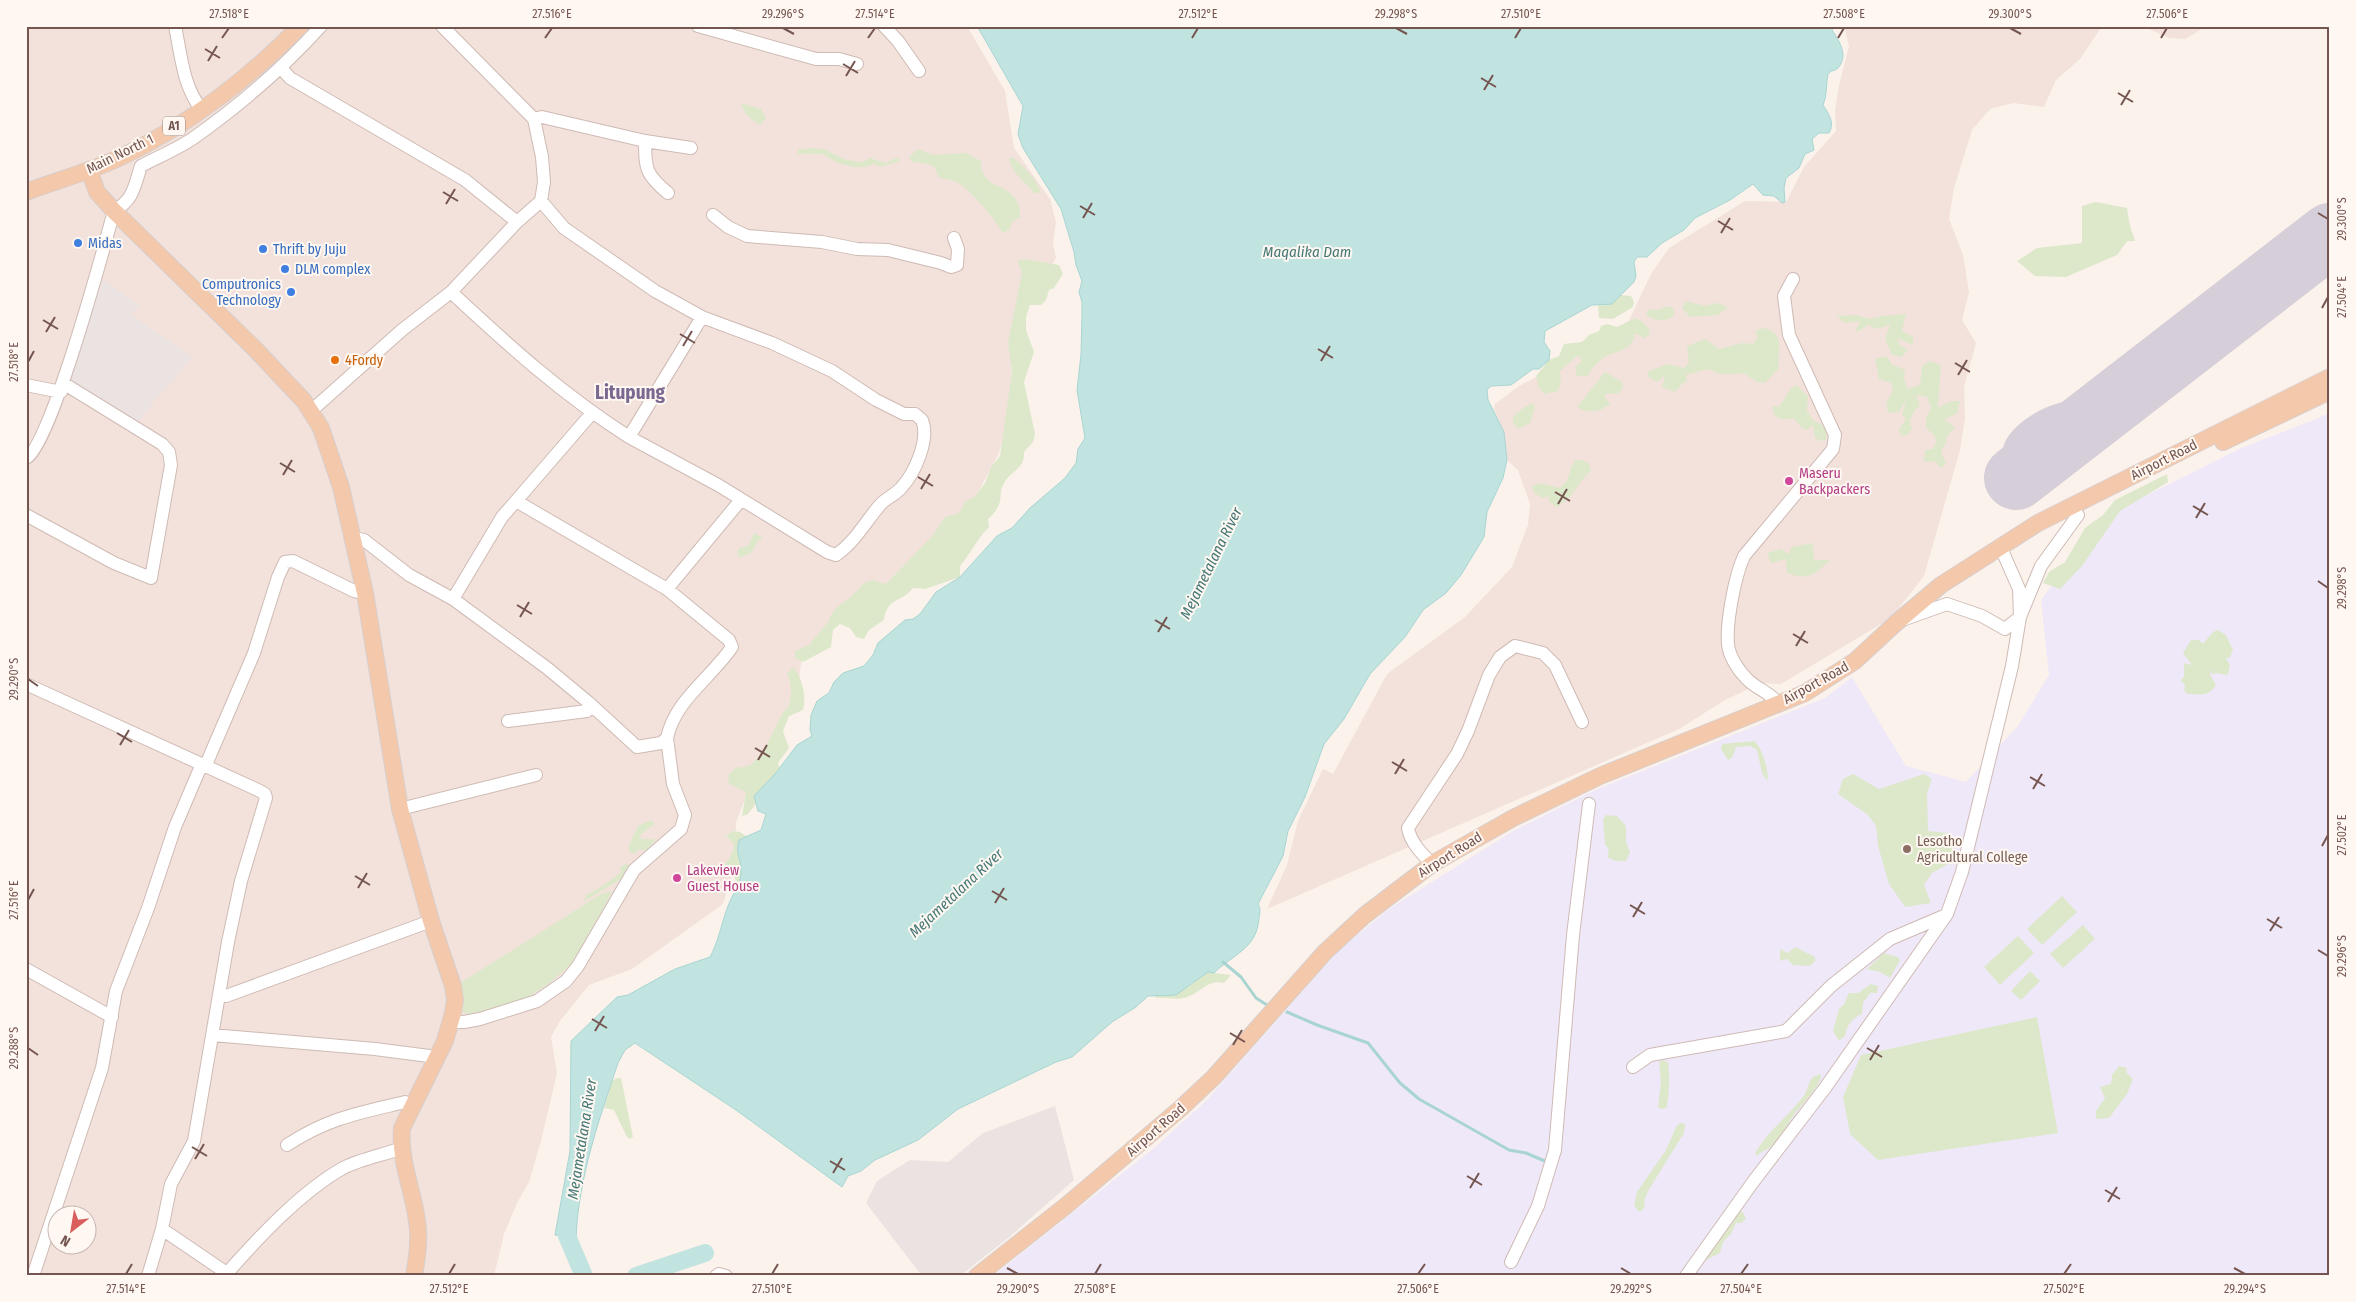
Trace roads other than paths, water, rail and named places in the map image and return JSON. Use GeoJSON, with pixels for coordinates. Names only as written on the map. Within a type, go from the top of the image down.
{"type":"FeatureCollection","features":[{"type":"Feature","properties":{"kind":"main road","name":"Main North 1"},"geometry":{"type":"LineString","coordinates":[[26,192],[89,170],[124,155],[202,110],[261,62],[300,26]]}},
{"type":"Feature","properties":{"kind":"main road"},"geometry":{"type":"LineString","coordinates":[[89,170],[97,192],[114,211],[293,388],[311,411],[321,428],[341,487],[365,593],[400,809],[431,921],[452,986],[454,1000],[451,1022],[437,1057],[402,1128],[402,1148],[417,1219],[419,1238],[414,1276]]}},
{"type":"Feature","properties":{"kind":"main road","name":"Airport Road"},"geometry":{"type":"LineString","coordinates":[[977,1276],[1067,1205],[1161,1126],[1214,1077],[1325,952],[1365,915],[1432,864],[1512,818],[1600,776],[1805,693],[1855,661],[1941,585],[2038,523],[2330,377]]}},
{"type":"Feature","properties":{"kind":"main road","name":"Airport Road"},"geometry":{"type":"LineString","coordinates":[[2001,548],[2078,515],[2087,507],[2330,391]]}},
{"type":"Feature","properties":{"kind":"street"},"geometry":{"type":"LineString","coordinates":[[175,26],[186,80],[194,100],[202,110]]}},
{"type":"Feature","properties":{"kind":"street"},"geometry":{"type":"LineString","coordinates":[[26,458],[30,457],[36,446],[62,387],[114,211],[127,203],[135,188],[142,166],[190,140],[281,68],[321,26]]}},
{"type":"Feature","properties":{"kind":"street"},"geometry":{"type":"LineString","coordinates":[[311,411],[402,330],[451,292],[517,222],[541,201],[544,174],[534,119],[442,26]]}},
{"type":"Feature","properties":{"kind":"street"},"geometry":{"type":"LineString","coordinates":[[698,26],[816,59],[838,59],[857,64]]}},
{"type":"Feature","properties":{"kind":"street"},"geometry":{"type":"LineString","coordinates":[[736,36],[744,26]]}},
{"type":"Feature","properties":{"kind":"street"},"geometry":{"type":"LineString","coordinates":[[884,26],[898,41],[919,71]]}},
{"type":"Feature","properties":{"kind":"street"},"geometry":{"type":"LineString","coordinates":[[281,68],[298,82],[465,180],[517,222]]}},
{"type":"Feature","properties":{"kind":"street"},"geometry":{"type":"LineString","coordinates":[[534,119],[542,117],[645,141],[690,148]]}},
{"type":"Feature","properties":{"kind":"street"},"geometry":{"type":"LineString","coordinates":[[645,141],[645,168],[656,184],[668,193]]}},
{"type":"Feature","properties":{"kind":"street"},"geometry":{"type":"LineString","coordinates":[[451,292],[526,361],[592,413],[629,437],[718,485],[827,552],[836,554],[851,542],[882,503],[896,494],[906,482],[916,462],[925,426],[922,420],[915,414],[904,414],[876,400],[832,371],[772,343],[702,317],[656,291],[564,228],[541,201]]}},
{"type":"Feature","properties":{"kind":"street"},"geometry":{"type":"LineString","coordinates":[[713,215],[728,227],[747,236],[822,242],[857,249],[888,250],[955,268],[958,249],[954,238]]}},
{"type":"Feature","properties":{"kind":"street"},"geometry":{"type":"LineString","coordinates":[[1779,704],[1772,694],[1754,686],[1746,678],[1736,665],[1728,645],[1738,570],[1744,556],[1833,449],[1835,435],[1789,335],[1784,296],[1793,279]]}},
{"type":"Feature","properties":{"kind":"street"},"geometry":{"type":"LineString","coordinates":[[629,437],[702,317]]}},
{"type":"Feature","properties":{"kind":"street"},"geometry":{"type":"LineString","coordinates":[[26,385],[62,387],[162,444],[170,452],[170,465],[150,578],[114,563],[26,516]]}},
{"type":"Feature","properties":{"kind":"street"},"geometry":{"type":"LineString","coordinates":[[453,599],[502,517],[592,413]]}},
{"type":"Feature","properties":{"kind":"street"},"geometry":{"type":"LineString","coordinates":[[667,589],[740,500]]}},
{"type":"Feature","properties":{"kind":"street"},"geometry":{"type":"LineString","coordinates":[[451,1022],[480,1019],[536,1001],[566,981],[578,966],[634,870],[681,828],[685,814],[673,784],[666,738],[678,710],[732,647],[729,640],[667,589],[516,501]]}},
{"type":"Feature","properties":{"kind":"street"},"geometry":{"type":"LineString","coordinates":[[1896,623],[1947,604],[1982,616],[2005,629],[2020,617],[2040,566],[2078,515]]}},
{"type":"Feature","properties":{"kind":"street"},"geometry":{"type":"LineString","coordinates":[[354,538],[364,540],[409,575],[453,599],[547,668],[637,747],[660,743],[666,738]]}},
{"type":"Feature","properties":{"kind":"street"},"geometry":{"type":"LineString","coordinates":[[1686,1276],[1753,1182],[1836,1073],[1946,914],[1962,872],[2012,666],[2020,617],[2020,589],[2001,548]]}},
{"type":"Feature","properties":{"kind":"street"},"geometry":{"type":"LineString","coordinates":[[33,1276],[102,1068],[116,991],[148,908],[175,827],[257,645],[278,576],[285,562],[292,561],[354,591],[365,593]]}},
{"type":"Feature","properties":{"kind":"street"},"geometry":{"type":"LineString","coordinates":[[1432,864],[1420,851],[1409,834],[1408,828],[1456,754],[1468,731],[1480,694],[1500,657],[1515,646],[1543,653],[1555,665],[1582,722]]}},
{"type":"Feature","properties":{"kind":"street"},"geometry":{"type":"LineString","coordinates":[[26,684],[258,790],[266,798],[241,881],[194,1141],[171,1184],[162,1229],[148,1276]]}},
{"type":"Feature","properties":{"kind":"street"},"geometry":{"type":"LineString","coordinates":[[508,721],[588,711],[591,707]]}},
{"type":"Feature","properties":{"kind":"street"},"geometry":{"type":"LineString","coordinates":[[400,809],[536,775]]}},
{"type":"Feature","properties":{"kind":"street"},"geometry":{"type":"LineString","coordinates":[[1512,1262],[1538,1206],[1555,1150],[1573,935],[1589,804]]}},
{"type":"Feature","properties":{"kind":"street"},"geometry":{"type":"LineString","coordinates":[[1633,1068],[1650,1054],[1786,1031],[1831,986],[1890,939],[1946,914]]}},
{"type":"Feature","properties":{"kind":"street"},"geometry":{"type":"LineString","coordinates":[[220,996],[226,996],[431,921]]}},
{"type":"Feature","properties":{"kind":"street"},"geometry":{"type":"LineString","coordinates":[[26,969],[112,1017]]}},
{"type":"Feature","properties":{"kind":"street"},"geometry":{"type":"LineString","coordinates":[[212,1036],[375,1048],[437,1057]]}},
{"type":"Feature","properties":{"kind":"street"},"geometry":{"type":"LineString","coordinates":[[287,1145],[312,1129],[345,1116],[405,1102],[412,1105]]}},
{"type":"Feature","properties":{"kind":"street"},"geometry":{"type":"LineString","coordinates":[[162,1229],[230,1274],[248,1250],[317,1185],[345,1167],[402,1148]]}},
{"type":"Feature","properties":{"kind":"street"},"geometry":{"type":"LineString","coordinates":[[716,1276],[719,1274],[726,1276]]}},
{"type":"Feature","properties":{"kind":"water","name":"Maqalika Dam"},"geometry":{"type":"Polygon","coordinates":[[[977,26],[1834,26],[1832,30],[1842,48],[1843,58],[1838,68],[1828,74],[1823,105],[1830,119],[1831,129],[1829,133],[1819,133],[1812,139],[1814,150],[1805,154],[1799,168],[1786,178],[1784,188],[1785,202],[1782,203],[1774,196],[1763,195],[1753,184],[1730,200],[1695,218],[1684,230],[1662,243],[1647,257],[1637,257],[1634,262],[1636,276],[1634,282],[1612,304],[1592,305],[1545,331],[1544,342],[1550,351],[1549,360],[1539,369],[1533,369],[1511,385],[1491,386],[1487,390],[1488,400],[1504,432],[1507,460],[1503,478],[1487,512],[1484,537],[1461,575],[1446,593],[1423,610],[1405,637],[1370,674],[1344,719],[1324,744],[1305,797],[1288,831],[1283,856],[1258,904],[1260,911],[1254,937],[1243,950],[1214,973],[1208,972],[1176,995],[1148,996],[1136,1007],[1112,1022],[1072,1057],[1056,1062],[958,1109],[918,1140],[875,1160],[861,1171],[848,1176],[842,1187],[736,1110],[635,1043],[625,1050],[618,1063],[597,1127],[581,1192],[576,1237],[555,1235],[570,1151],[571,1041],[617,997],[628,995],[675,969],[710,957],[741,874],[738,853],[739,840],[761,830],[766,814],[758,811],[754,796],[775,774],[797,745],[812,736],[810,730],[811,715],[817,701],[829,693],[834,682],[843,673],[864,666],[873,655],[878,643],[905,620],[913,619],[920,614],[936,592],[960,577],[997,536],[1012,528],[1030,508],[1065,478],[1076,463],[1078,449],[1085,438],[1077,390],[1081,355],[1082,315],[1082,302],[1079,292],[1082,281],[1061,209],[1023,148],[1018,134],[1023,106],[977,26]]]}},
{"type":"Feature","properties":{"kind":"waterway"},"geometry":{"type":"LineString","coordinates":[[1223,962],[1241,977],[1256,998],[1267,1005]]}},
{"type":"Feature","properties":{"kind":"waterway"},"geometry":{"type":"LineString","coordinates":[[1287,1012],[1368,1043],[1400,1083],[1419,1099],[1509,1150],[1526,1153],[1547,1162]]}},
{"type":"Feature","properties":{"kind":"waterway","name":"Mejametalana River"},"geometry":{"type":"LineString","coordinates":[[567,1236],[584,1276]]}},
{"type":"Feature","properties":{"kind":"waterway","name":"Mejametalana River"},"geometry":{"type":"LineString","coordinates":[[636,1276],[705,1253]]}},
{"type":"Feature","properties":{"kind":"place","name":"Midas"},"geometry":{"type":"Point","coordinates":[78,243]}},
{"type":"Feature","properties":{"kind":"place","name":"Thrift by Juju"},"geometry":{"type":"Point","coordinates":[263,249]}},
{"type":"Feature","properties":{"kind":"place","name":"DLM complex"},"geometry":{"type":"Point","coordinates":[285,269]}},
{"type":"Feature","properties":{"kind":"place","name":"Computronics Technology"},"geometry":{"type":"Point","coordinates":[291,292]}},
{"type":"Feature","properties":{"kind":"place","name":"4Fordy"},"geometry":{"type":"Point","coordinates":[335,360]}},
{"type":"Feature","properties":{"kind":"place","name":"Maseru Backpackers"},"geometry":{"type":"Point","coordinates":[1789,481]}},
{"type":"Feature","properties":{"kind":"place","name":"Lesotho Agricultural College"},"geometry":{"type":"Point","coordinates":[1907,849]}},
{"type":"Feature","properties":{"kind":"place","name":"Lakeview Guest House"},"geometry":{"type":"Point","coordinates":[677,878]}},
{"type":"Feature","properties":{"kind":"district","name":"Litupung"},"geometry":{"type":"Point","coordinates":[630,392]}}]}
